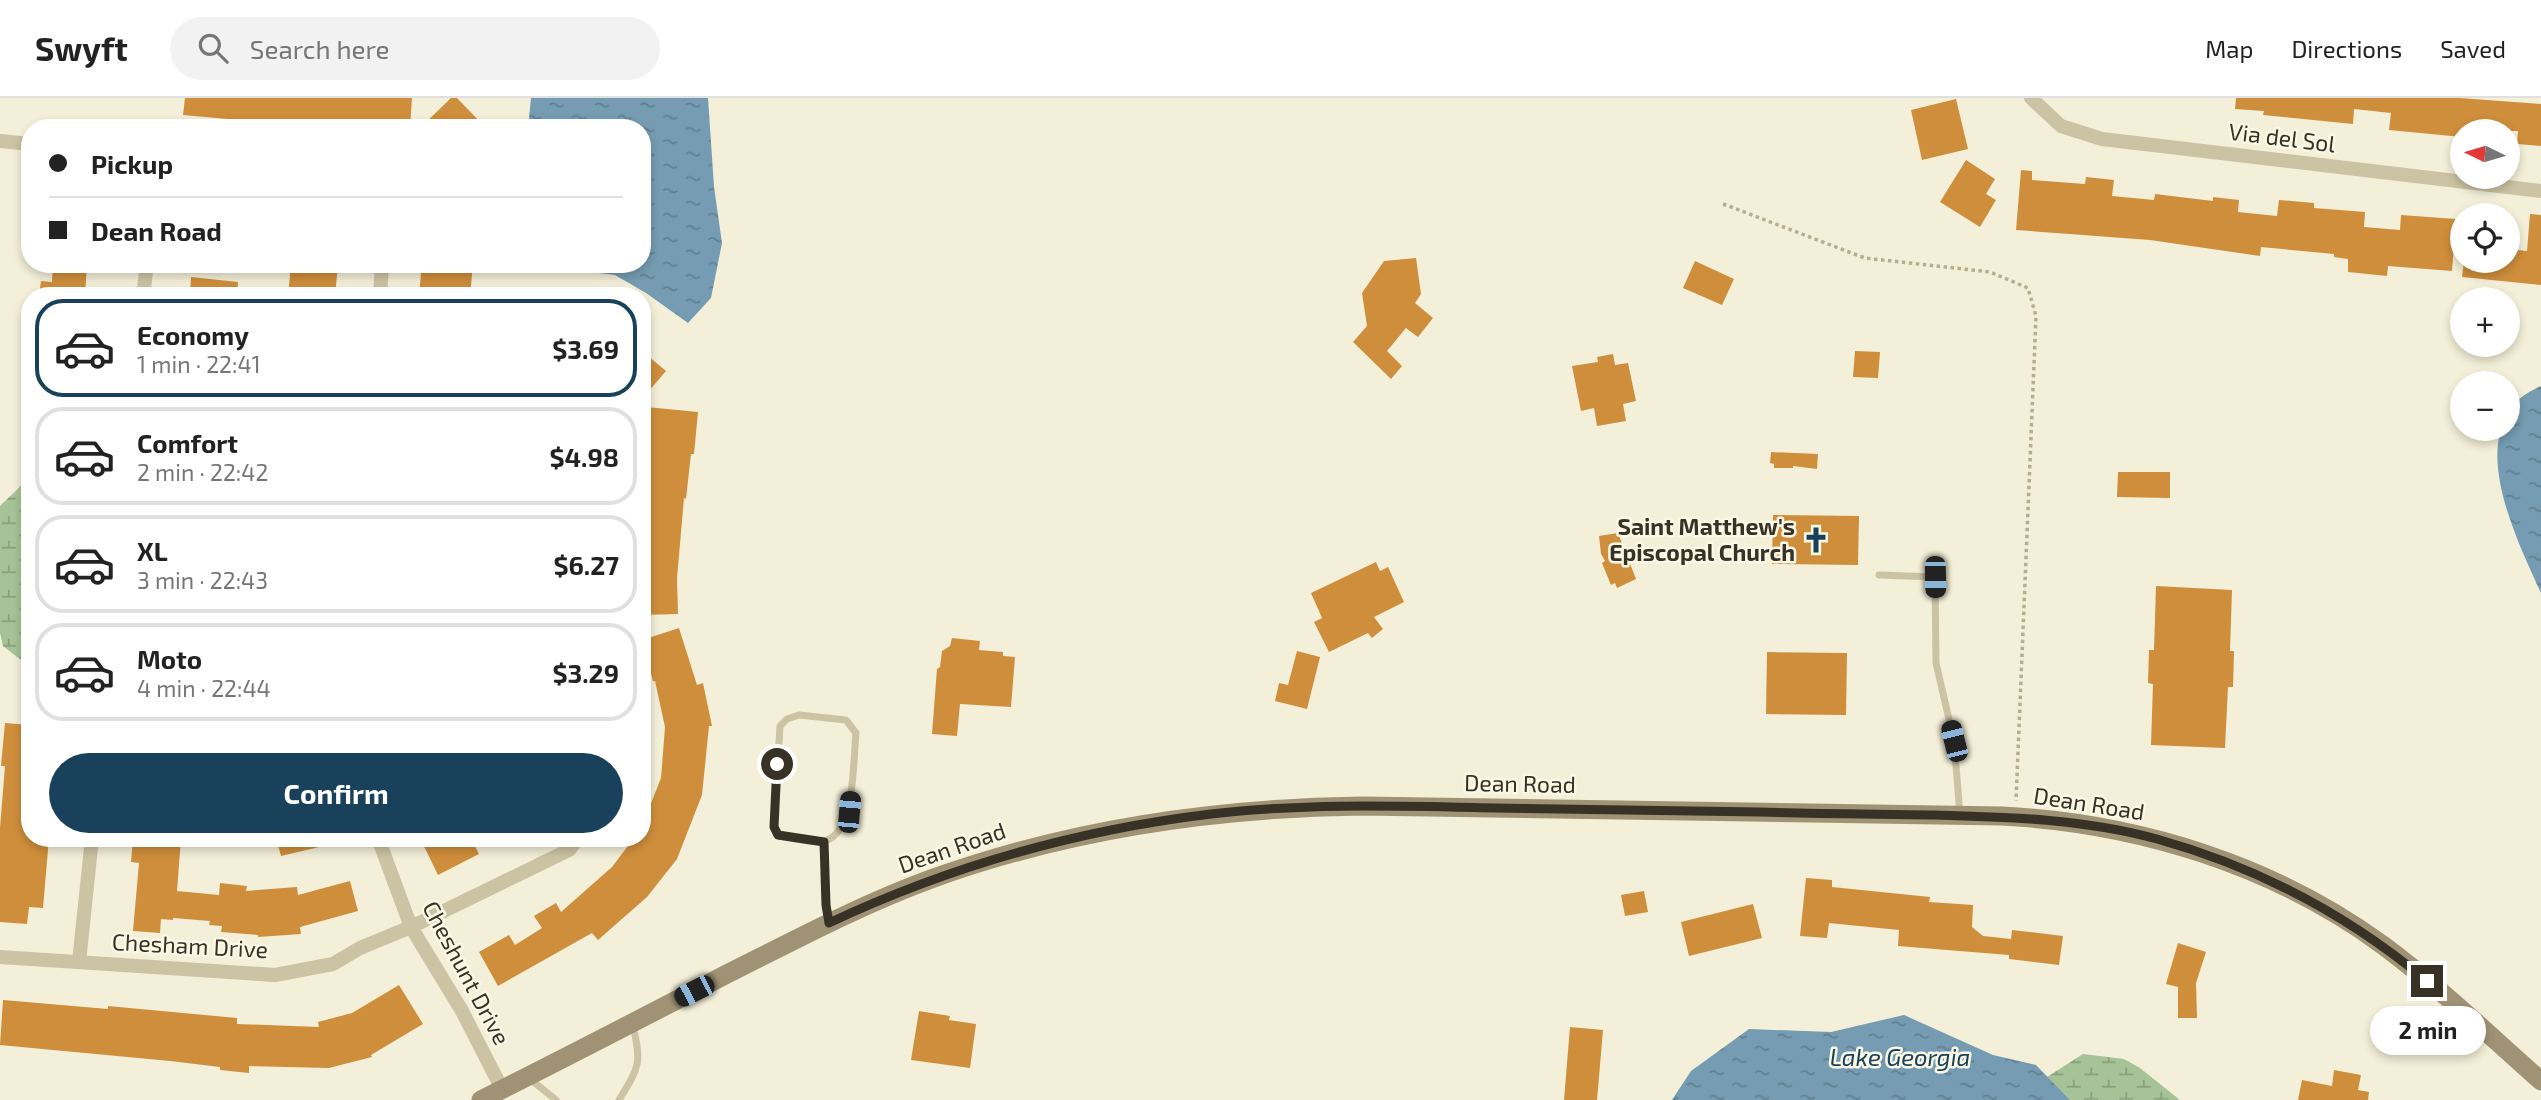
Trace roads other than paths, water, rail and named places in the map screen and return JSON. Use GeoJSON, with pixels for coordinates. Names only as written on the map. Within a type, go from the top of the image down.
{"type":"FeatureCollection","features":[{"type":"Feature","properties":{"kind":"main road","name":"Dean Road"},"geometry":{"type":"LineString","coordinates":[[481,1100],[829,923],[931,880],[1028,849],[1146,824],[1262,809],[1411,807],[2016,817],[2101,827],[2155,839],[2228,863],[2303,896],[2358,928],[2402,960],[2541,1081]]}},
{"type":"Feature","properties":{"kind":"street","name":"Via del Sol"},"geometry":{"type":"LineString","coordinates":[[2031,98],[2061,126],[2102,139],[2541,191]]}},
{"type":"Feature","properties":{"kind":"street"},"geometry":{"type":"LineString","coordinates":[[0,141],[21,143]]}},
{"type":"Feature","properties":{"kind":"street"},"geometry":{"type":"LineString","coordinates":[[79,962],[91,847]]}},
{"type":"Feature","properties":{"kind":"street","name":"Cheshunt Drive"},"geometry":{"type":"LineString","coordinates":[[381,847],[411,926],[462,1011],[502,1089]]}},
{"type":"Feature","properties":{"kind":"street","name":"Chesham Drive"},"geometry":{"type":"LineString","coordinates":[[0,957],[275,975],[333,964],[360,947],[411,926],[571,847]]}},
{"type":"Feature","properties":{"kind":"lane"},"geometry":{"type":"LineString","coordinates":[[1879,575],[1935,577],[1936,663],[1954,741],[1961,816]]}},
{"type":"Feature","properties":{"kind":"lane"},"geometry":{"type":"LineString","coordinates":[[799,715],[846,720],[856,733],[849,812],[835,835],[824,842],[778,835],[774,827],[780,726],[787,719],[799,715]]}},
{"type":"Feature","properties":{"kind":"lane"},"geometry":{"type":"LineString","coordinates":[[824,842],[829,923]]}},
{"type":"Feature","properties":{"kind":"lane"},"geometry":{"type":"LineString","coordinates":[[619,1100],[632,1079],[640,1056],[632,1023]]}},
{"type":"Feature","properties":{"kind":"lane"},"geometry":{"type":"LineString","coordinates":[[527,1076],[556,1100]]}},
{"type":"Feature","properties":{"kind":"water"},"geometry":{"type":"Polygon","coordinates":[[[531,98],[708,98],[714,187],[722,243],[711,298],[688,323],[651,297],[651,287],[636,287],[615,275],[599,273],[651,273],[651,119],[529,119],[531,98]]]}},
{"type":"Feature","properties":{"kind":"water"},"geometry":{"type":"Polygon","coordinates":[[[2541,386],[2541,593],[2508,513],[2498,469],[2499,441],[2520,441],[2520,398],[2541,386]]]}},
{"type":"Feature","properties":{"kind":"water","name":"Lake Georgia"},"geometry":{"type":"Polygon","coordinates":[[[1904,1015],[1993,1055],[2036,1065],[2070,1100],[1672,1100],[1691,1071],[1749,1029],[1831,1032],[1904,1015]]]}},
{"type":"Feature","properties":{"kind":"place","name":"Saint Matthew's Episcopal Church"},"geometry":{"type":"Point","coordinates":[1816,540]}}]}
